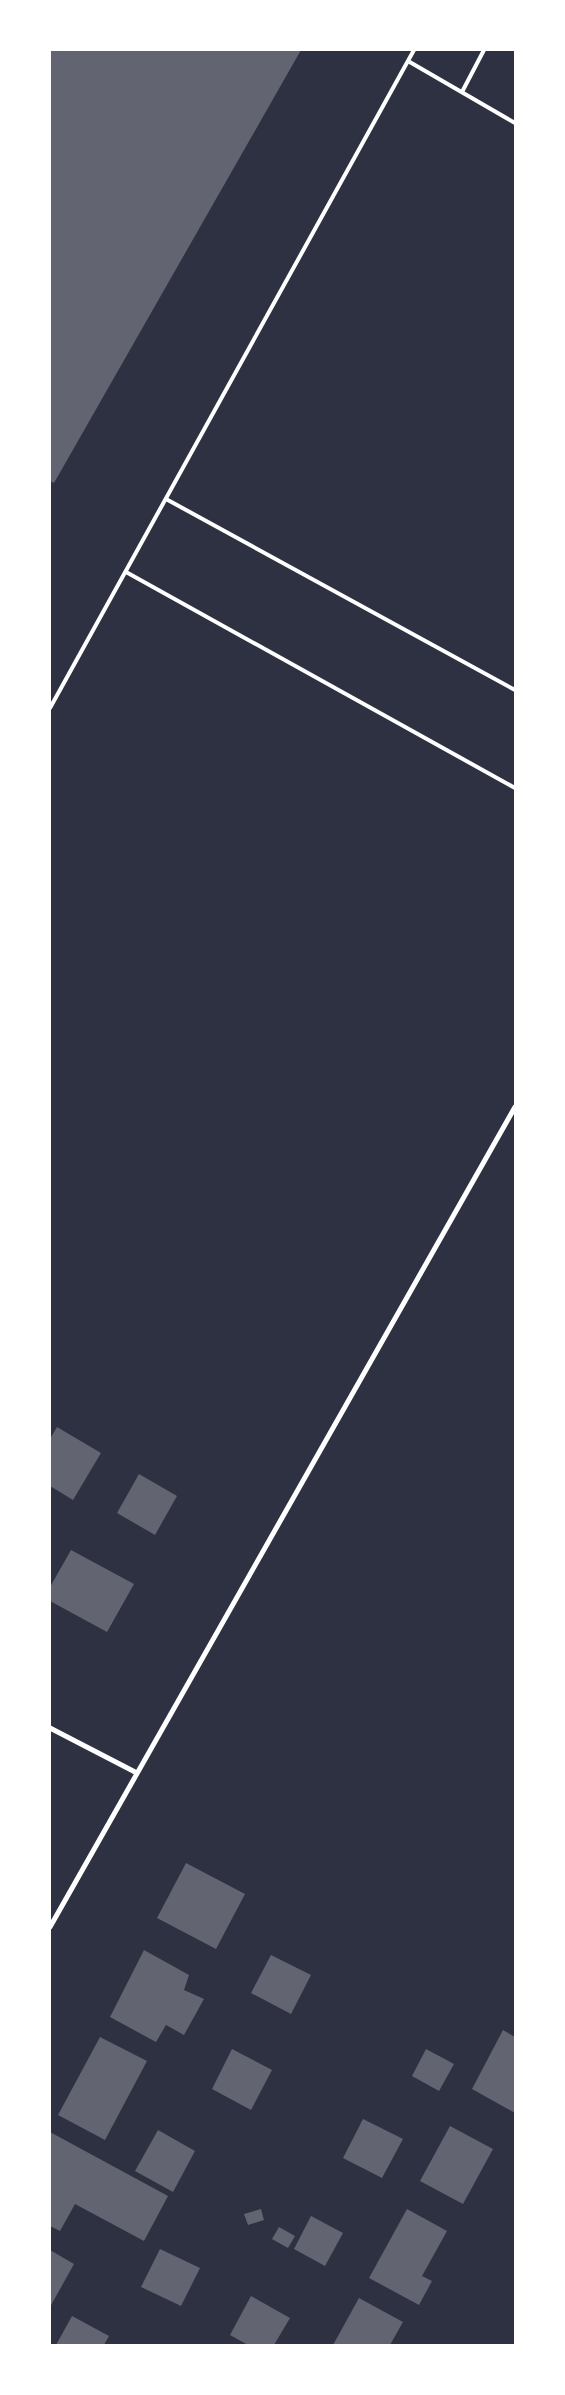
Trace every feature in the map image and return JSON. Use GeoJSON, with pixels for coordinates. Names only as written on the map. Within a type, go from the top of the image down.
{"type":"FeatureCollection","features":[{"type":"Feature","properties":{"kind":"street"},"geometry":{"type":"LineString","coordinates":[[50,1927],[515,1107]]}},
{"type":"Feature","properties":{"kind":"street"},"geometry":{"type":"LineString","coordinates":[[50,1728],[137,1773]]}},
{"type":"Feature","properties":{"kind":"lane"},"geometry":{"type":"LineString","coordinates":[[50,708],[414,50]]}},
{"type":"Feature","properties":{"kind":"lane"},"geometry":{"type":"LineString","coordinates":[[462,92],[484,50]]}},
{"type":"Feature","properties":{"kind":"lane"},"geometry":{"type":"LineString","coordinates":[[408,61],[515,123]]}},
{"type":"Feature","properties":{"kind":"lane"},"geometry":{"type":"LineString","coordinates":[[166,499],[515,690]]}},
{"type":"Feature","properties":{"kind":"lane"},"geometry":{"type":"LineString","coordinates":[[126,572],[515,788]]}},
{"type":"Feature","properties":{"kind":"building"},"geometry":{"type":"Polygon","coordinates":[[[50,50],[301,50],[54,483],[50,481],[50,50]]]}},
{"type":"Feature","properties":{"kind":"building"},"geometry":{"type":"Polygon","coordinates":[[[57,1427],[101,1453],[73,1500],[50,1486],[50,1439],[57,1427]]]}},
{"type":"Feature","properties":{"kind":"building"},"geometry":{"type":"Polygon","coordinates":[[[139,1474],[177,1496],[155,1535],[117,1513],[139,1474]]]}},
{"type":"Feature","properties":{"kind":"building"},"geometry":{"type":"Polygon","coordinates":[[[71,1550],[134,1584],[107,1632],[50,1601],[50,1587],[71,1550]]]}},
{"type":"Feature","properties":{"kind":"building"},"geometry":{"type":"Polygon","coordinates":[[[186,1863],[245,1894],[216,1949],[157,1918],[186,1863]]]}},
{"type":"Feature","properties":{"kind":"building"},"geometry":{"type":"Polygon","coordinates":[[[144,1950],[189,1975],[184,1990],[204,1999],[184,2035],[166,2025],[156,2042],[110,2017],[144,1950]]]}},
{"type":"Feature","properties":{"kind":"building"},"geometry":{"type":"Polygon","coordinates":[[[271,1955],[311,1975],[291,2014],[251,1993],[271,1955]]]}},
{"type":"Feature","properties":{"kind":"building"},"geometry":{"type":"Polygon","coordinates":[[[503,2030],[515,2037],[515,2113],[472,2089],[503,2030]]]}},
{"type":"Feature","properties":{"kind":"building"},"geometry":{"type":"Polygon","coordinates":[[[100,2037],[147,2061],[105,2140],[58,2115],[100,2037]]]}},
{"type":"Feature","properties":{"kind":"building"},"geometry":{"type":"Polygon","coordinates":[[[232,2049],[272,2070],[251,2110],[212,2089],[232,2049]]]}},
{"type":"Feature","properties":{"kind":"building"},"geometry":{"type":"Polygon","coordinates":[[[426,2049],[454,2064],[439,2091],[412,2076],[426,2049]]]}},
{"type":"Feature","properties":{"kind":"building"},"geometry":{"type":"Polygon","coordinates":[[[363,2119],[403,2139],[382,2178],[343,2158],[363,2119]]]}},
{"type":"Feature","properties":{"kind":"building"},"geometry":{"type":"Polygon","coordinates":[[[450,2126],[493,2149],[463,2204],[420,2181],[450,2126]]]}},
{"type":"Feature","properties":{"kind":"building"},"geometry":{"type":"Polygon","coordinates":[[[158,2130],[195,2151],[173,2192],[135,2171],[158,2130]]]}},
{"type":"Feature","properties":{"kind":"building"},"geometry":{"type":"Polygon","coordinates":[[[50,2132],[168,2196],[144,2241],[75,2204],[60,2231],[50,2226],[50,2132]]]}},
{"type":"Feature","properties":{"kind":"building"},"geometry":{"type":"Polygon","coordinates":[[[261,2209],[264,2220],[248,2225],[244,2214],[261,2209]]]}},
{"type":"Feature","properties":{"kind":"building"},"geometry":{"type":"Polygon","coordinates":[[[407,2209],[447,2231],[422,2276],[432,2281],[419,2305],[369,2278],[407,2209]]]}},
{"type":"Feature","properties":{"kind":"building"},"geometry":{"type":"Polygon","coordinates":[[[311,2216],[343,2233],[325,2266],[294,2249],[311,2216]]]}},
{"type":"Feature","properties":{"kind":"building"},"geometry":{"type":"Polygon","coordinates":[[[279,2227],[295,2236],[288,2248],[272,2239],[279,2227]]]}},
{"type":"Feature","properties":{"kind":"building"},"geometry":{"type":"Polygon","coordinates":[[[160,2249],[200,2268],[181,2306],[141,2287],[160,2249]]]}},
{"type":"Feature","properties":{"kind":"building"},"geometry":{"type":"Polygon","coordinates":[[[50,2250],[74,2264],[50,2307],[50,2250]]]}},
{"type":"Feature","properties":{"kind":"building"},"geometry":{"type":"Polygon","coordinates":[[[251,2296],[290,2318],[274,2345],[248,2345],[230,2335],[251,2296]]]}},
{"type":"Feature","properties":{"kind":"building"},"geometry":{"type":"Polygon","coordinates":[[[359,2298],[403,2322],[390,2345],[333,2345],[359,2298]]]}},
{"type":"Feature","properties":{"kind":"building"},"geometry":{"type":"Polygon","coordinates":[[[72,2316],[109,2336],[104,2345],[56,2345],[72,2316]]]}}]}
